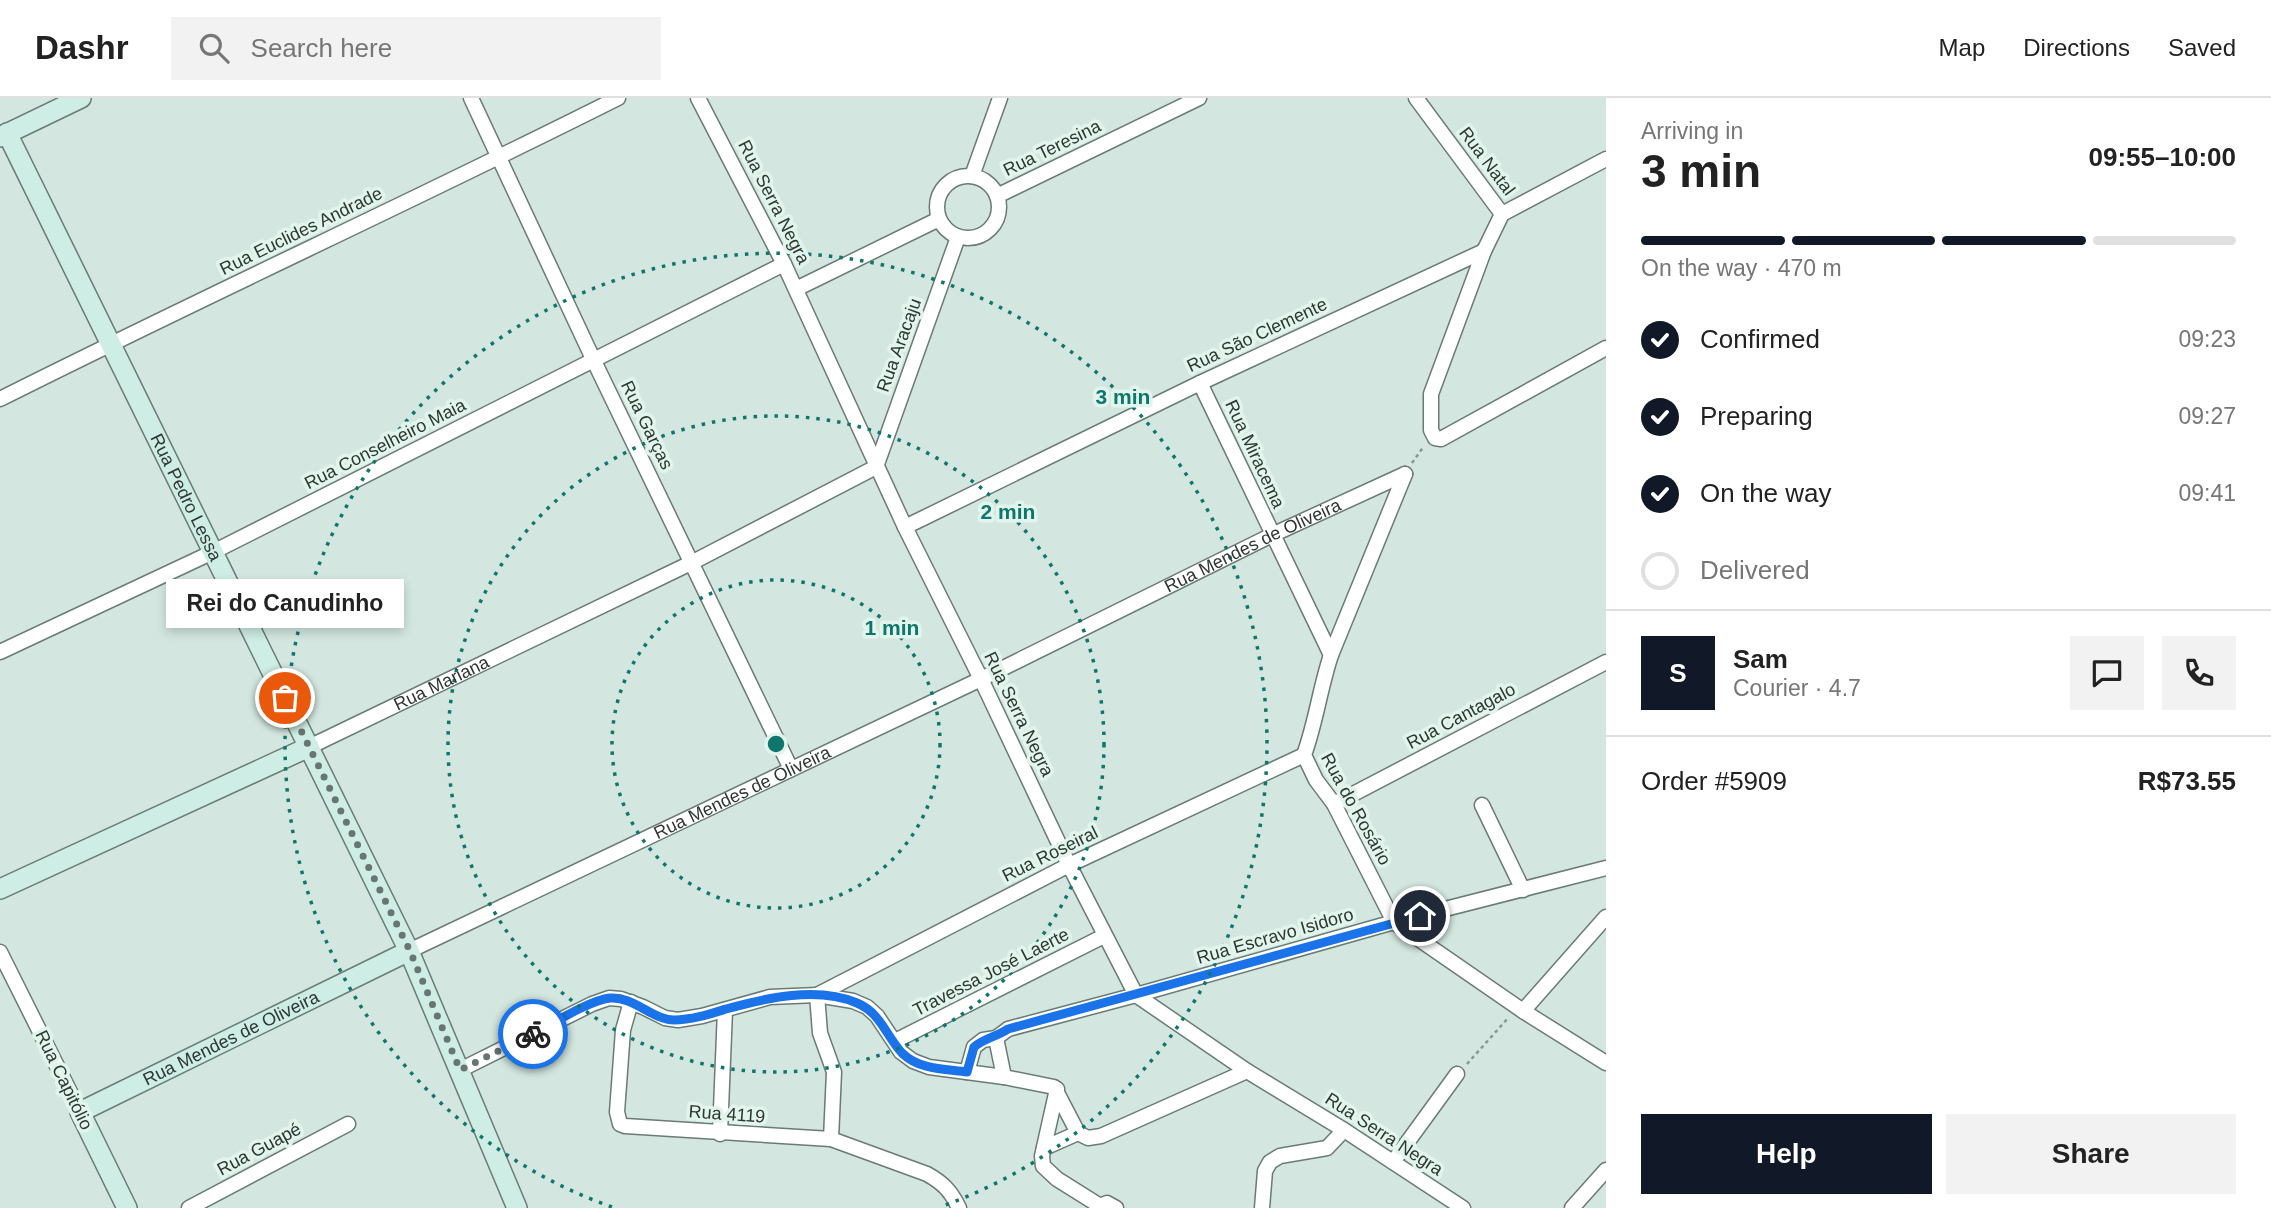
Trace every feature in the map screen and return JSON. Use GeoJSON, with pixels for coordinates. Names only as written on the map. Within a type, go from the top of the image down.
{"type":"FeatureCollection","features":[{"type":"Feature","properties":{"kind":"street"},"geometry":{"type":"LineString","coordinates":[[4,135],[81,98]]}},
{"type":"Feature","properties":{"kind":"street","name":"Rua Garças"},"geometry":{"type":"LineString","coordinates":[[471,98],[594,361],[791,769]]}},
{"type":"Feature","properties":{"kind":"street","name":"Rua Euclides Andrade"},"geometry":{"type":"LineString","coordinates":[[0,399],[618,98]]}},
{"type":"Feature","properties":{"kind":"street","name":"Rua Serra Negra"},"geometry":{"type":"LineString","coordinates":[[698,98],[784,264],[876,467],[1069,865],[1136,995],[1247,1071],[1344,1130],[1463,1208]]}},
{"type":"Feature","properties":{"kind":"street"},"geometry":{"type":"LineString","coordinates":[[972,176],[1000,98]]}},
{"type":"Feature","properties":{"kind":"street","name":"Rua Teresina"},"geometry":{"type":"LineString","coordinates":[[998,196],[1199,98]]}},
{"type":"Feature","properties":{"kind":"street","name":"Rua Natal"},"geometry":{"type":"LineString","coordinates":[[1423,100],[1502,214]]}},
{"type":"Feature","properties":{"kind":"street","name":"Rua Pedro Lessa"},"geometry":{"type":"LineString","coordinates":[[4,135],[112,343],[410,951],[517,1208]]}},
{"type":"Feature","properties":{"kind":"street"},"geometry":{"type":"LineString","coordinates":[[1606,159],[1502,214],[1484,251],[1431,394],[1431,430],[1435,438],[1441,439],[1606,348]]}},
{"type":"Feature","properties":{"kind":"street"},"geometry":{"type":"LineString","coordinates":[[963,176],[972,176],[988,182],[998,196],[998,216],[994,225],[978,237],[958,237],[950,233],[939,219],[937,201],[946,184],[963,176]]}},
{"type":"Feature","properties":{"kind":"street"},"geometry":{"type":"LineString","coordinates":[[796,289],[939,219]]}},
{"type":"Feature","properties":{"kind":"street","name":"Rua Aracaju"},"geometry":{"type":"LineString","coordinates":[[876,467],[958,237]]}},
{"type":"Feature","properties":{"kind":"street","name":"Rua São Clemente"},"geometry":{"type":"LineString","coordinates":[[905,527],[1200,383],[1484,251]]}},
{"type":"Feature","properties":{"kind":"street","name":"Rua Conselheiro Maia"},"geometry":{"type":"LineString","coordinates":[[0,652],[214,552],[784,264]]}},
{"type":"Feature","properties":{"kind":"street","name":"Rua Miracema"},"geometry":{"type":"LineString","coordinates":[[1200,383],[1331,655]]}},
{"type":"Feature","properties":{"kind":"street","name":"Rua Mariana"},"geometry":{"type":"LineString","coordinates":[[0,889],[309,747],[693,562],[876,467]]}},
{"type":"Feature","properties":{"kind":"street","name":"Rua Mendes de Oliveira"},"geometry":{"type":"LineString","coordinates":[[80,1112],[410,951],[981,679],[1272,535],[1405,474]]}},
{"type":"Feature","properties":{"kind":"street","name":"Rua do Rosário"},"geometry":{"type":"LineString","coordinates":[[1405,474],[1331,655],[1304,755],[1316,780],[1334,804],[1394,922],[1521,1009],[1606,1063]]}},
{"type":"Feature","properties":{"kind":"street","name":"Rua Cantagalo"},"geometry":{"type":"LineString","coordinates":[[1334,804],[1606,662]]}},
{"type":"Feature","properties":{"kind":"street","name":"Rua Roseiral"},"geometry":{"type":"LineString","coordinates":[[817,995],[1069,865],[1304,755]]}},
{"type":"Feature","properties":{"kind":"street"},"geometry":{"type":"LineString","coordinates":[[1482,805],[1523,890]]}},
{"type":"Feature","properties":{"kind":"street","name":"Rua Escravo Isidoro"},"geometry":{"type":"LineString","coordinates":[[967,1072],[974,1047],[983,1040],[996,1038],[1008,1029],[1394,922],[1606,868]]}},
{"type":"Feature","properties":{"kind":"street"},"geometry":{"type":"LineString","coordinates":[[1521,1009],[1606,917]]}},
{"type":"Feature","properties":{"kind":"street","name":"Travessa José Laerte"},"geometry":{"type":"LineString","coordinates":[[895,1041],[1104,936]]}},
{"type":"Feature","properties":{"kind":"street","name":"Rua Capitólio"},"geometry":{"type":"LineString","coordinates":[[0,952],[127,1208]]}},
{"type":"Feature","properties":{"kind":"street"},"geometry":{"type":"LineString","coordinates":[[817,995],[820,1033],[834,1072],[831,1139]]}},
{"type":"Feature","properties":{"kind":"street"},"geometry":{"type":"LineString","coordinates":[[460,1070],[609,998],[631,1002],[671,1020],[702,1016],[769,997],[817,995],[853,1001],[867,1007],[877,1016],[901,1052],[913,1061],[929,1067],[1050,1085],[1057,1089],[1078,1133],[1088,1138],[1101,1136],[1247,1071]]}},
{"type":"Feature","properties":{"kind":"street","name":"Rua 4119"},"geometry":{"type":"LineString","coordinates":[[631,1002],[623,1030],[617,1112],[620,1124],[720,1134],[831,1139],[940,1181],[952,1192],[959,1208]]}},
{"type":"Feature","properties":{"kind":"street"},"geometry":{"type":"LineString","coordinates":[[720,1134],[725,1010]]}},
{"type":"Feature","properties":{"kind":"street"},"geometry":{"type":"LineString","coordinates":[[996,1038],[1004,1077]]}},
{"type":"Feature","properties":{"kind":"street"},"geometry":{"type":"LineString","coordinates":[[1392,1162],[1457,1074]]}},
{"type":"Feature","properties":{"kind":"street"},"geometry":{"type":"LineString","coordinates":[[1057,1089],[1042,1166],[1098,1207],[1107,1203],[1116,1208]]}},
{"type":"Feature","properties":{"kind":"street","name":"Rua Guapé"},"geometry":{"type":"LineString","coordinates":[[189,1208],[348,1124]]}},
{"type":"Feature","properties":{"kind":"street"},"geometry":{"type":"LineString","coordinates":[[1262,1208],[1265,1171],[1270,1162],[1280,1156],[1327,1148],[1344,1130]]}},
{"type":"Feature","properties":{"kind":"street"},"geometry":{"type":"LineString","coordinates":[[1044,1147],[1078,1133]]}},
{"type":"Feature","properties":{"kind":"street"},"geometry":{"type":"LineString","coordinates":[[1572,1208],[1606,1170]]}},
{"type":"Feature","properties":{"kind":"path"},"geometry":{"type":"LineString","coordinates":[[1405,474],[1427,443],[1435,438]]}},
{"type":"Feature","properties":{"kind":"path"},"geometry":{"type":"LineString","coordinates":[[1457,1074],[1521,1009]]}},
{"type":"Feature","properties":{"kind":"way so far"},"geometry":{"type":"LineString","coordinates":[[285,698],[410,951],[460,1070],[533,1034]]}},
{"type":"Feature","properties":{"kind":"place","name":"Rei do Canudinho"},"geometry":{"type":"Point","coordinates":[285,698]}},
{"type":"Feature","properties":{"kind":"route"},"geometry":{"type":"LineString","coordinates":[[533,1034],[609,998],[631,1002],[665,1018],[678,1020],[769,997],[817,995],[853,1001],[867,1007],[877,1016],[901,1052],[913,1061],[929,1067],[967,1072],[974,1047],[983,1040],[996,1038],[1008,1029],[1420,916]]}}]}
